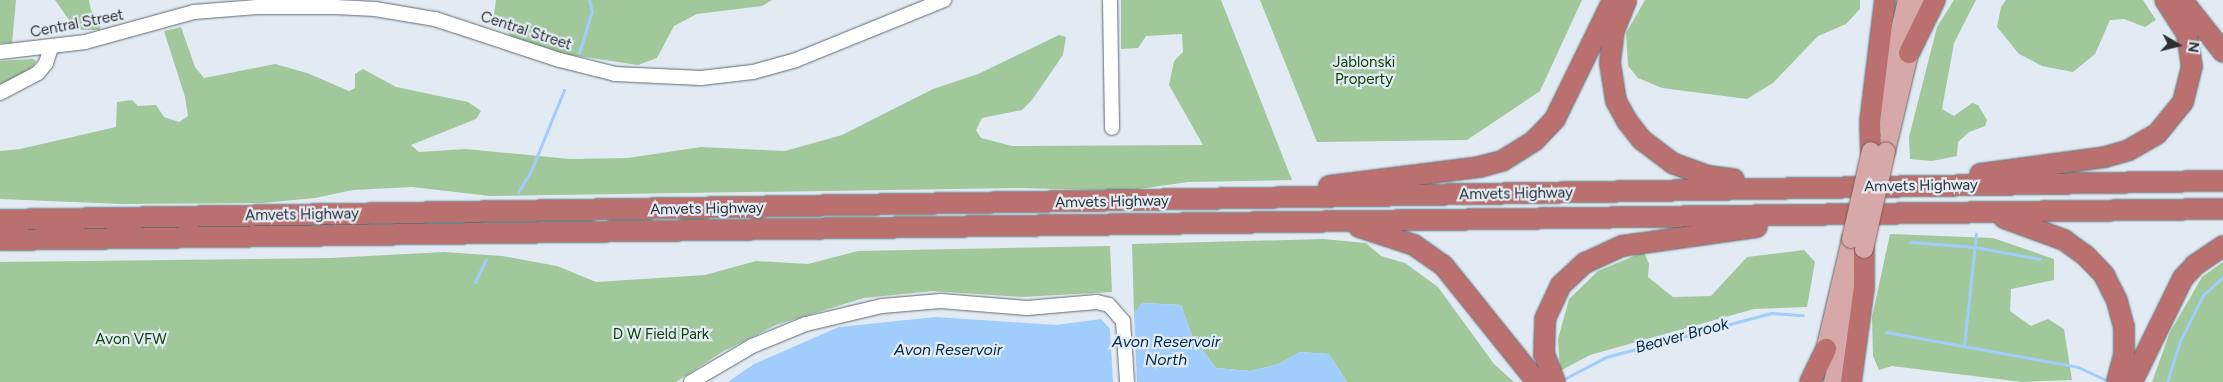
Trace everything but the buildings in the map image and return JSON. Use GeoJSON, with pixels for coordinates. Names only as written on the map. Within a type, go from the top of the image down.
{"type":"FeatureCollection","features":[{"type":"Feature","properties":{"kind":"highway"},"geometry":{"type":"LineString","coordinates":[[1275,199],[1309,188],[1459,170],[1502,161],[1534,141],[1555,119],[1613,0]]}},
{"type":"Feature","properties":{"kind":"highway"},"geometry":{"type":"LineString","coordinates":[[1626,0],[1614,30],[1610,74],[1616,101],[1634,130],[1656,153],[1689,171],[1777,189]]}},
{"type":"Feature","properties":{"kind":"highway"},"geometry":{"type":"LineString","coordinates":[[1879,151],[1870,122],[1885,0]]}},
{"type":"Feature","properties":{"kind":"highway"},"geometry":{"type":"LineString","coordinates":[[1909,53],[1935,0]]}},
{"type":"Feature","properties":{"kind":"highway"},"geometry":{"type":"LineString","coordinates":[[1949,186],[1976,174],[2110,156],[2129,150],[2157,134],[2183,102],[2192,67],[2187,34],[2165,0]]}},
{"type":"Feature","properties":{"kind":"highway"},"geometry":{"type":"LineString","coordinates":[[2182,0],[2223,52]]}},
{"type":"Feature","properties":{"kind":"highway","name":"Amvets Highway"},"geometry":{"type":"LineString","coordinates":[[0,220],[2223,181]]}},
{"type":"Feature","properties":{"kind":"highway","name":"Amvets Highway"},"geometry":{"type":"LineString","coordinates":[[0,240],[2223,210]]}},
{"type":"Feature","properties":{"kind":"highway"},"geometry":{"type":"LineString","coordinates":[[1993,214],[2064,240],[2086,255],[2104,275],[2117,301],[2124,327],[2124,355],[2117,382]]}},
{"type":"Feature","properties":{"kind":"highway"},"geometry":{"type":"LineString","coordinates":[[1555,382],[1544,354],[1545,319],[1561,285],[1585,263],[1622,246],[1755,228],[1793,216]]}},
{"type":"Feature","properties":{"kind":"highway"},"geometry":{"type":"LineString","coordinates":[[1343,221],[1406,241],[1443,265],[1537,382]]}},
{"type":"Feature","properties":{"kind":"highway"},"geometry":{"type":"LineString","coordinates":[[1851,382],[1864,288],[1857,244]]}},
{"type":"Feature","properties":{"kind":"highway"},"geometry":{"type":"LineString","coordinates":[[2132,382],[2183,278],[2195,265],[2223,246]]}},
{"type":"Feature","properties":{"kind":"highway"},"geometry":{"type":"LineString","coordinates":[[1810,382],[1826,348]]}},
{"type":"Feature","properties":{"kind":"main road"},"geometry":{"type":"LineString","coordinates":[[1818,382],[1826,348],[1857,244],[1879,151],[1907,0]]}},
{"type":"Feature","properties":{"kind":"main road"},"geometry":{"type":"LineString","coordinates":[[1879,151],[1909,53],[1922,0]]}},
{"type":"Feature","properties":{"kind":"main road"},"geometry":{"type":"LineString","coordinates":[[1833,382],[1857,244]]}},
{"type":"Feature","properties":{"kind":"street","name":"Central Street"},"geometry":{"type":"LineString","coordinates":[[0,52],[51,48],[106,37],[194,12],[258,7],[336,7],[374,9],[435,19],[560,60],[615,74],[667,79],[701,78],[753,72],[787,62],[944,0]]}},
{"type":"Feature","properties":{"kind":"street"},"geometry":{"type":"LineString","coordinates":[[1110,0],[1112,128]]}},
{"type":"Feature","properties":{"kind":"street"},"geometry":{"type":"LineString","coordinates":[[0,93],[38,72],[46,63],[51,48]]}},
{"type":"Feature","properties":{"kind":"street"},"geometry":{"type":"LineString","coordinates":[[691,382],[736,354],[785,332],[848,312],[882,306],[940,301],[1028,308],[1097,302],[1117,310],[1123,321],[1127,382]]}},
{"type":"Feature","properties":{"kind":"green space"},"geometry":{"type":"Polygon","coordinates":[[[0,0],[16,0],[12,43],[0,43],[0,0]]]}},
{"type":"Feature","properties":{"kind":"green space"},"geometry":{"type":"Polygon","coordinates":[[[55,0],[89,0],[91,10],[101,25],[100,30],[76,30],[55,0]]]}},
{"type":"Feature","properties":{"kind":"green space"},"geometry":{"type":"Polygon","coordinates":[[[496,0],[772,0],[762,6],[697,14],[674,26],[657,58],[638,65],[558,53],[513,39],[494,14],[496,0]]]}},
{"type":"Feature","properties":{"kind":"green space"},"geometry":{"type":"Polygon","coordinates":[[[1121,0],[1221,0],[1292,180],[1188,182],[1125,191],[1021,188],[490,196],[412,187],[353,190],[315,198],[262,203],[121,204],[0,199],[0,151],[20,149],[116,127],[117,102],[132,100],[138,106],[156,105],[164,117],[179,122],[188,116],[185,97],[164,31],[181,27],[195,67],[204,78],[275,64],[307,73],[349,91],[355,88],[355,74],[363,69],[396,87],[468,102],[481,111],[476,119],[411,145],[419,152],[465,149],[570,159],[628,158],[701,147],[785,151],[842,135],[933,89],[978,74],[1059,35],[1066,37],[1063,55],[1032,100],[1022,110],[982,118],[976,130],[981,138],[1012,146],[1203,145],[1169,85],[1174,61],[1183,52],[1182,34],[1146,36],[1138,48],[1121,49],[1121,0]]]}},
{"type":"Feature","properties":{"kind":"green space","name":"Jablonski Property"},"geometry":{"type":"Polygon","coordinates":[[[1260,0],[1582,0],[1540,91],[1467,140],[1317,142],[1260,0]]]}},
{"type":"Feature","properties":{"kind":"green space"},"geometry":{"type":"Polygon","coordinates":[[[1645,0],[1860,0],[1860,9],[1846,24],[1818,36],[1773,83],[1747,99],[1662,88],[1638,78],[1628,66],[1626,33],[1645,0]]]}},
{"type":"Feature","properties":{"kind":"green space"},"geometry":{"type":"Polygon","coordinates":[[[1954,0],[1976,0],[1954,43],[1942,109],[1954,116],[1972,103],[1978,105],[1987,120],[1985,126],[1969,132],[1958,142],[1957,156],[1932,161],[1910,159],[1909,137],[1937,27],[1954,0]]]}},
{"type":"Feature","properties":{"kind":"green space"},"geometry":{"type":"Polygon","coordinates":[[[2006,0],[2143,0],[2156,20],[2145,27],[2124,19],[2110,20],[2095,54],[2073,72],[2042,66],[2019,54],[1997,27],[2001,7],[2006,0]]]}},
{"type":"Feature","properties":{"kind":"green space"},"geometry":{"type":"Polygon","coordinates":[[[34,59],[36,62],[30,69],[0,85],[0,61],[34,59]]]}},
{"type":"Feature","properties":{"kind":"green space"},"geometry":{"type":"Polygon","coordinates":[[[1890,234],[1993,238],[2054,259],[2054,280],[2011,289],[2010,311],[2031,326],[2048,319],[2064,329],[2072,380],[2022,382],[1892,366],[1879,370],[1873,356],[1872,317],[1890,234]]]}},
{"type":"Feature","properties":{"kind":"green space"},"geometry":{"type":"Polygon","coordinates":[[[1323,239],[1366,243],[1381,256],[1405,263],[1438,287],[1494,364],[1514,382],[1347,382],[1329,354],[1300,352],[1279,364],[1250,371],[1216,368],[1192,336],[1181,305],[1143,303],[1134,313],[1132,244],[1323,239]]]}},
{"type":"Feature","properties":{"kind":"green space"},"geometry":{"type":"Polygon","coordinates":[[[1110,246],[1112,292],[1022,297],[932,291],[864,298],[776,325],[722,352],[676,382],[0,382],[0,262],[330,258],[444,252],[502,256],[557,266],[596,282],[705,275],[756,261],[808,264],[858,251],[1110,246]]]}},
{"type":"Feature","properties":{"kind":"green space"},"geometry":{"type":"Polygon","coordinates":[[[1804,250],[1815,262],[1807,307],[1754,309],[1590,355],[1560,371],[1558,339],[1569,299],[1598,271],[1644,252],[1649,264],[1648,277],[1673,297],[1711,296],[1747,257],[1804,250]]]}},
{"type":"Feature","properties":{"kind":"green space"},"geometry":{"type":"Polygon","coordinates":[[[2223,262],[2223,382],[2152,382],[2170,332],[2202,277],[2223,262]]]}},
{"type":"Feature","properties":{"kind":"water","name":"Avon Reservoir North"},"geometry":{"type":"Polygon","coordinates":[[[1142,303],[1181,305],[1192,336],[1216,368],[1250,371],[1279,364],[1300,352],[1329,354],[1347,382],[1137,382],[1134,313],[1142,303]]]}},
{"type":"Feature","properties":{"kind":"water","name":"Avon Reservoir"},"geometry":{"type":"Polygon","coordinates":[[[936,317],[1056,325],[1101,319],[1110,329],[1113,382],[728,382],[754,364],[839,327],[936,317]]]}},
{"type":"Feature","properties":{"kind":"waterway"},"geometry":{"type":"LineString","coordinates":[[579,53],[592,11],[589,0]]}},
{"type":"Feature","properties":{"kind":"waterway"},"geometry":{"type":"LineString","coordinates":[[518,192],[530,173],[564,90]]}},
{"type":"Feature","properties":{"kind":"waterway"},"geometry":{"type":"LineString","coordinates":[[1964,346],[1976,234]]}},
{"type":"Feature","properties":{"kind":"waterway"},"geometry":{"type":"LineString","coordinates":[[1910,242],[1975,247],[2040,259]]}},
{"type":"Feature","properties":{"kind":"waterway"},"geometry":{"type":"LineString","coordinates":[[475,282],[486,259]]}},
{"type":"Feature","properties":{"kind":"waterway","name":"Beaver Brook"},"geometry":{"type":"LineString","coordinates":[[2167,382],[2180,341],[2203,295],[2223,277]]}},
{"type":"Feature","properties":{"kind":"waterway","name":"Beaver Brook"},"geometry":{"type":"LineString","coordinates":[[1566,378],[1606,357],[1771,313],[1803,315]]}},
{"type":"Feature","properties":{"kind":"waterway","name":"Beaver Brook"},"geometry":{"type":"LineString","coordinates":[[1886,332],[2078,367],[2104,379]]}},
{"type":"Feature","properties":{"kind":"park label","name":"D W Field Park"},"geometry":{"type":"Point","coordinates":[661,335]}},
{"type":"Feature","properties":{"kind":"park label","name":"Avon VFW"},"geometry":{"type":"Point","coordinates":[131,340]}}]}
